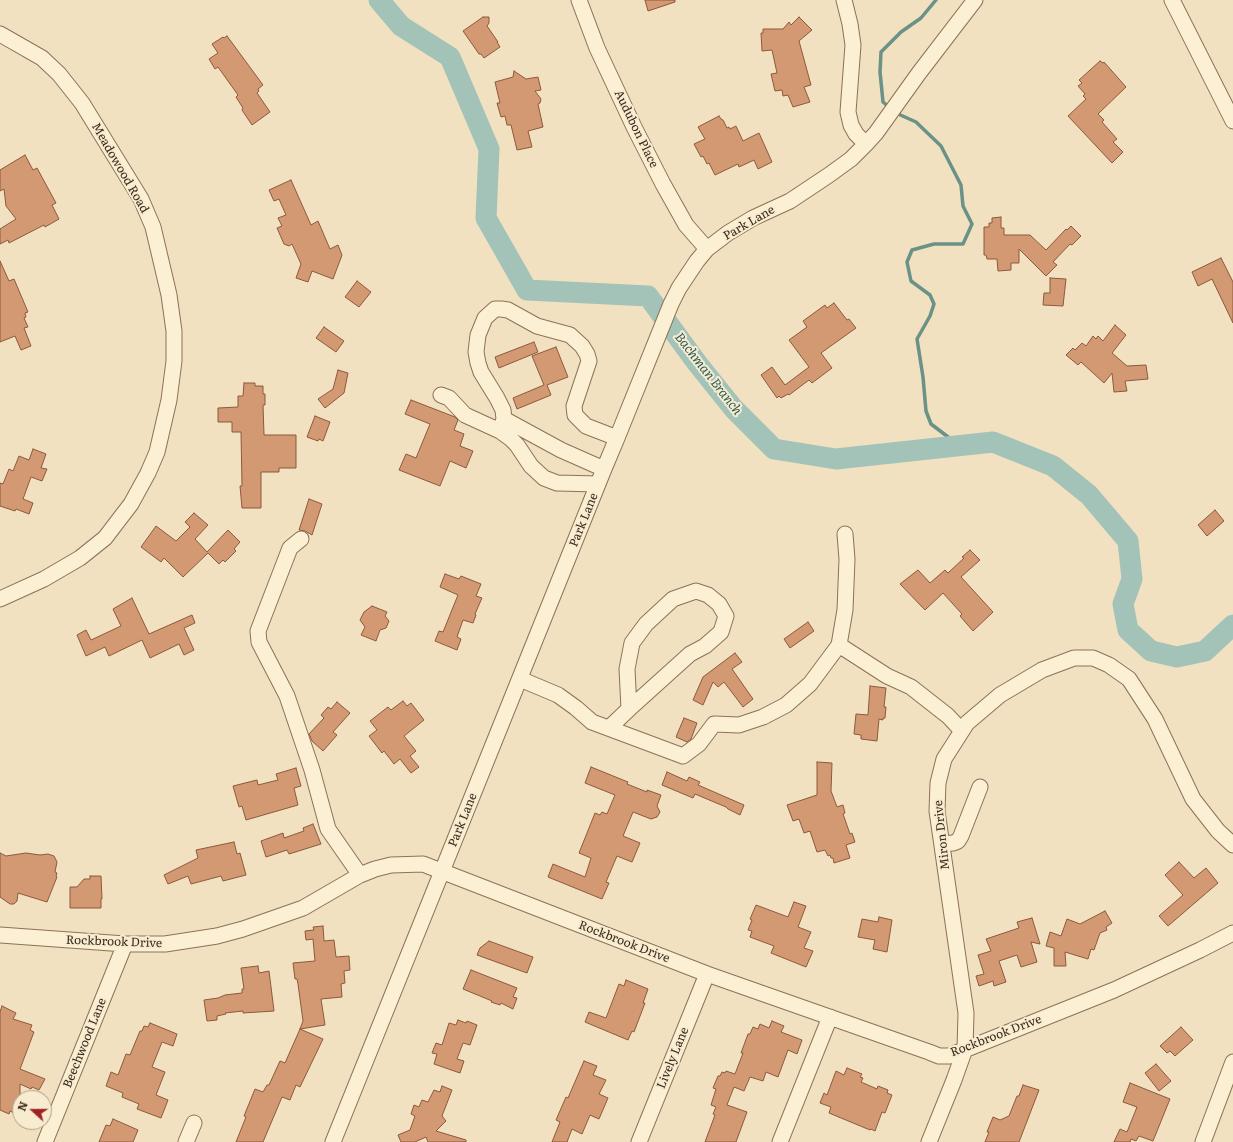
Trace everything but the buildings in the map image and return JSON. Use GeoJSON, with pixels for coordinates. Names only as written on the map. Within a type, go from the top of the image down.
{"type":"FeatureCollection","features":[{"type":"Feature","properties":{"kind":"street","name":"Audubon Place"},"geometry":{"type":"LineString","coordinates":[[579,0],[597,48],[652,162],[686,225],[707,249]]}},
{"type":"Feature","properties":{"kind":"street"},"geometry":{"type":"LineString","coordinates":[[844,0],[853,45],[848,112],[851,125],[856,134],[866,144]]}},
{"type":"Feature","properties":{"kind":"street","name":"Park Lane"},"geometry":{"type":"LineString","coordinates":[[333,1142],[671,304],[688,272],[707,249],[728,232],[753,218],[790,201],[851,159],[885,121],[975,0]]}},
{"type":"Feature","properties":{"kind":"street"},"geometry":{"type":"LineString","coordinates":[[1172,0],[1233,121]]}},
{"type":"Feature","properties":{"kind":"street","name":"Meadowood Road"},"geometry":{"type":"LineString","coordinates":[[0,34],[42,58],[59,74],[82,103],[141,199],[153,227],[170,295],[174,331],[174,361],[169,400],[157,452],[148,473],[131,504],[105,538],[80,558],[44,579],[0,599]]}},
{"type":"Feature","properties":{"kind":"street"},"geometry":{"type":"LineString","coordinates":[[598,484],[557,483],[544,478],[531,466],[517,445],[511,439],[502,425],[503,410],[498,398],[481,372],[478,363],[476,352],[478,335],[485,318],[496,309],[508,310],[537,326],[570,335],[582,346],[589,361],[574,406],[575,415],[586,426],[617,438]]}},
{"type":"Feature","properties":{"kind":"street"},"geometry":{"type":"LineString","coordinates":[[441,395],[449,398],[465,415],[502,425],[604,469]]}},
{"type":"Feature","properties":{"kind":"street"},"geometry":{"type":"LineString","coordinates":[[520,679],[558,695],[592,722],[683,756],[699,744],[714,724],[739,725],[763,717],[786,705],[810,684],[839,645],[845,610],[847,559],[845,534]]}},
{"type":"Feature","properties":{"kind":"street"},"geometry":{"type":"LineString","coordinates":[[301,539],[290,548],[258,631],[259,642],[287,696],[312,770],[328,829],[360,875]]}},
{"type":"Feature","properties":{"kind":"street"},"geometry":{"type":"LineString","coordinates":[[609,728],[630,709],[690,654],[705,646],[721,632],[726,616],[720,604],[708,595],[696,591],[673,599],[646,624],[632,643],[627,669],[630,709]]}},
{"type":"Feature","properties":{"kind":"street"},"geometry":{"type":"LineString","coordinates":[[839,645],[887,676],[911,687],[948,716],[962,731]]}},
{"type":"Feature","properties":{"kind":"street","name":"Miron Drive"},"geometry":{"type":"LineString","coordinates":[[929,1142],[965,1049],[966,1013],[937,811],[938,783],[944,759],[967,723],[1000,695],[1042,670],[1074,658],[1094,658],[1109,665],[1128,679],[1155,719],[1193,799],[1218,832],[1233,845]]}},
{"type":"Feature","properties":{"kind":"street"},"geometry":{"type":"LineString","coordinates":[[942,844],[958,841],[980,787]]}},
{"type":"Feature","properties":{"kind":"street","name":"Rockbrook Drive"},"geometry":{"type":"LineString","coordinates":[[0,936],[125,944],[164,944],[217,936],[243,930],[303,908],[360,875],[375,869],[391,865],[423,864],[707,974],[940,1056],[949,1056],[1114,990],[1233,933]]}},
{"type":"Feature","properties":{"kind":"street","name":"Beechwood Lane"},"geometry":{"type":"LineString","coordinates":[[45,1142],[125,944]]}},
{"type":"Feature","properties":{"kind":"street","name":"Lively Lane"},"geometry":{"type":"LineString","coordinates":[[639,1142],[707,974]]}},
{"type":"Feature","properties":{"kind":"street"},"geometry":{"type":"LineString","coordinates":[[780,1142],[830,1017]]}},
{"type":"Feature","properties":{"kind":"street"},"geometry":{"type":"LineString","coordinates":[[1203,1142],[1233,1062]]}},
{"type":"Feature","properties":{"kind":"street"},"geometry":{"type":"LineString","coordinates":[[186,1142],[194,1123]]}},
{"type":"Feature","properties":{"kind":"waterway","name":"Bachman Branch"},"geometry":{"type":"LineString","coordinates":[[379,0],[401,26],[450,57],[489,149],[486,218],[527,290],[648,296],[697,363],[734,409],[774,449],[836,459],[993,442],[1053,466],[1089,495],[1128,541],[1132,579],[1123,604],[1128,630],[1151,651],[1177,657],[1205,651],[1233,625]]}},
{"type":"Feature","properties":{"kind":"waterway"},"geometry":{"type":"LineString","coordinates":[[890,108],[883,102],[880,72],[881,52],[901,32],[921,18],[936,0]]}},
{"type":"Feature","properties":{"kind":"waterway"},"geometry":{"type":"LineString","coordinates":[[896,113],[916,122],[941,146],[961,185],[963,206],[972,224],[963,244],[934,244],[912,250],[907,262],[911,281],[930,295],[934,304],[930,316],[917,339],[923,377],[926,411],[931,424],[960,446]]}}]}
